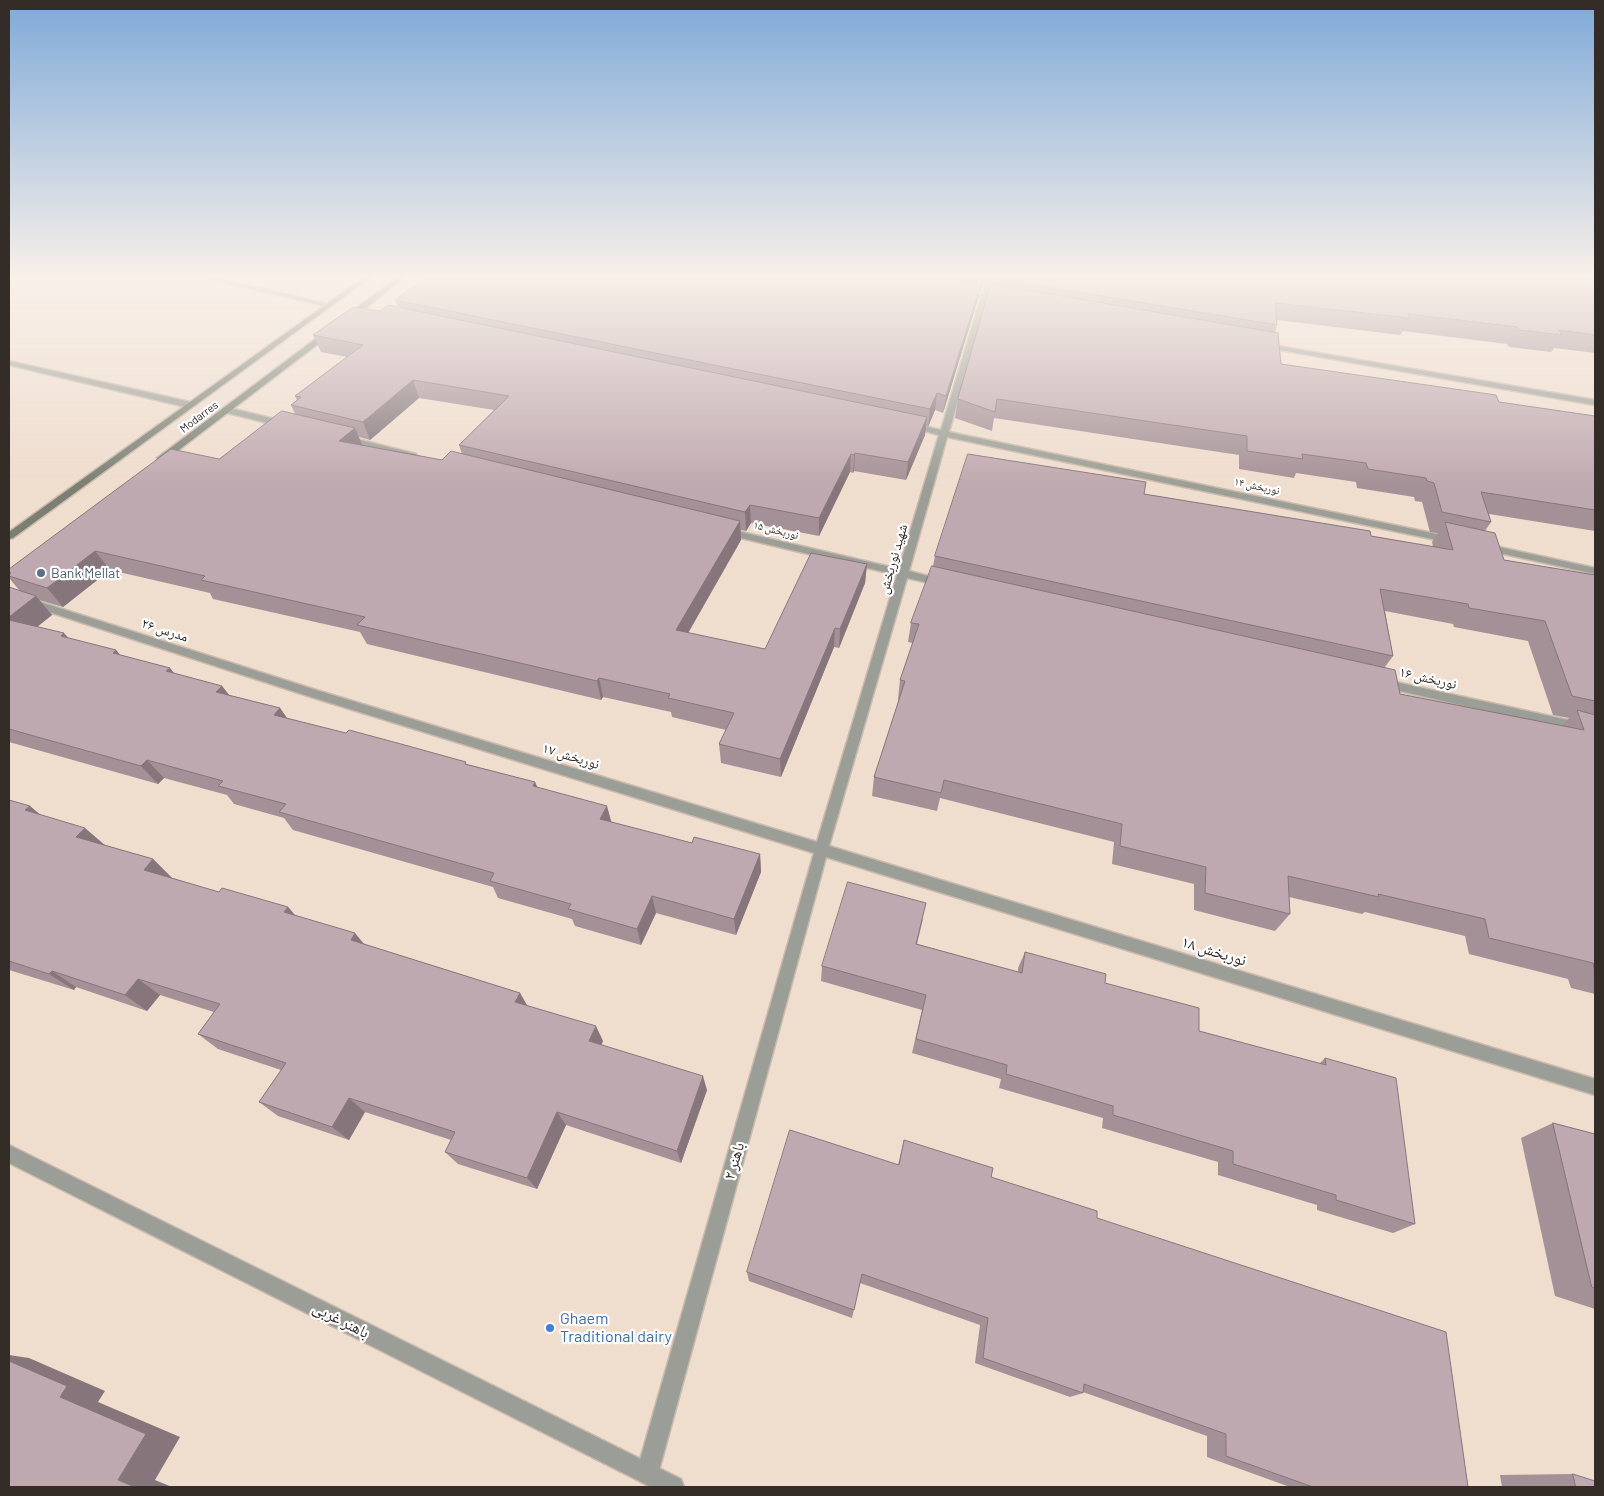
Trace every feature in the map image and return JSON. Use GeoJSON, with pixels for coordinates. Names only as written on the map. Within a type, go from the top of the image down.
{"type":"FeatureCollection","features":[{"type":"Feature","properties":{"kind":"main road","name":"Modarres"},"geometry":{"type":"LineString","coordinates":[[9,536],[271,347]]}},
{"type":"Feature","properties":{"kind":"main road","name":"Modarres"},"geometry":{"type":"LineString","coordinates":[[156,463],[310,347]]}},
{"type":"Feature","properties":{"kind":"street","name":"شهید نوربخش"},"geometry":{"type":"LineString","coordinates":[[822,848],[969,347]]}},
{"type":"Feature","properties":{"kind":"street"},"geometry":{"type":"LineString","coordinates":[[1272,347],[1595,403]]}},
{"type":"Feature","properties":{"kind":"street"},"geometry":{"type":"LineString","coordinates":[[9,363],[190,405]]}},
{"type":"Feature","properties":{"kind":"street"},"geometry":{"type":"LineString","coordinates":[[226,410],[294,427]]}},
{"type":"Feature","properties":{"kind":"street","name":"نوربخش ۱۴"},"geometry":{"type":"LineString","coordinates":[[906,426],[1458,542]]}},
{"type":"Feature","properties":{"kind":"street"},"geometry":{"type":"LineString","coordinates":[[333,436],[420,457]]}},
{"type":"Feature","properties":{"kind":"street","name":"نوربخش ۱۵"},"geometry":{"type":"LineString","coordinates":[[710,527],[903,574]]}},
{"type":"Feature","properties":{"kind":"street"},"geometry":{"type":"LineString","coordinates":[[1477,546],[1595,571]]}},
{"type":"Feature","properties":{"kind":"street"},"geometry":{"type":"LineString","coordinates":[[903,574],[951,585]]}},
{"type":"Feature","properties":{"kind":"street","name":"مدرس ۲۶"},"geometry":{"type":"LineString","coordinates":[[9,595],[312,693]]}},
{"type":"Feature","properties":{"kind":"street","name":"نوربخش ۱۶"},"geometry":{"type":"LineString","coordinates":[[1374,681],[1595,731]]}},
{"type":"Feature","properties":{"kind":"street","name":"نوربخش ۱۷"},"geometry":{"type":"LineString","coordinates":[[312,693],[822,848]]}},
{"type":"Feature","properties":{"kind":"street","name":"نوربخش ۱۸"},"geometry":{"type":"LineString","coordinates":[[822,848],[1595,1087]]}},
{"type":"Feature","properties":{"kind":"street","name":"باهنر ۲"},"geometry":{"type":"LineString","coordinates":[[645,1481],[822,848]]}},
{"type":"Feature","properties":{"kind":"street","name":"باهنر غربی"},"geometry":{"type":"LineString","coordinates":[[9,1154],[645,1481],[673,1487]]}},
{"type":"Feature","properties":{"kind":"building"},"geometry":{"type":"Polygon","coordinates":[[[361,347],[589,347],[927,417],[908,462],[855,453],[854,455],[851,454],[819,518],[750,505],[745,512],[459,445],[509,396],[413,380],[363,422],[291,405],[301,397],[295,396],[361,347]]]}},
{"type":"Feature","properties":{"kind":"building"},"geometry":{"type":"Polygon","coordinates":[[[625,347],[961,347],[946,396],[937,393],[930,409],[625,347]]]}},
{"type":"Feature","properties":{"kind":"building"},"geometry":{"type":"Polygon","coordinates":[[[973,347],[1279,347],[1281,364],[1496,395],[1499,402],[1595,416],[1595,510],[1481,492],[1491,522],[1442,512],[1434,483],[1427,481],[1426,478],[1368,469],[1366,463],[1302,454],[1303,459],[1247,451],[1247,436],[997,399],[995,412],[958,399],[973,347]]]}},
{"type":"Feature","properties":{"kind":"building"},"geometry":{"type":"Polygon","coordinates":[[[282,411],[355,428],[339,441],[442,460],[451,451],[740,521],[676,630],[765,649],[811,553],[867,564],[840,629],[835,628],[780,759],[719,744],[734,713],[668,698],[670,694],[599,678],[597,681],[357,625],[365,617],[201,580],[205,576],[95,551],[47,588],[9,576],[11,573],[9,569],[171,449],[219,459],[282,411]]]}},
{"type":"Feature","properties":{"kind":"building"},"geometry":{"type":"Polygon","coordinates":[[[968,454],[1146,482],[1144,494],[1370,531],[1371,536],[1453,550],[1445,522],[1495,533],[1504,560],[1595,575],[1595,701],[1572,696],[1545,621],[1469,608],[1468,604],[1380,589],[1393,656],[935,556],[968,454]]]}},
{"type":"Feature","properties":{"kind":"building"},"geometry":{"type":"Polygon","coordinates":[[[932,566],[1395,670],[1400,694],[1584,730],[1577,710],[1595,715],[1595,972],[1593,963],[1489,938],[1485,919],[1378,894],[1379,897],[1288,876],[1290,914],[1205,893],[1206,867],[1120,846],[1122,824],[944,780],[941,793],[874,777],[905,681],[900,680],[919,624],[911,623],[932,566]]]}},
{"type":"Feature","properties":{"kind":"building"},"geometry":{"type":"Polygon","coordinates":[[[9,587],[36,596],[9,617],[9,587]]]}},
{"type":"Feature","properties":{"kind":"building"},"geometry":{"type":"Polygon","coordinates":[[[9,620],[64,633],[61,636],[116,650],[113,653],[170,668],[166,671],[222,686],[216,692],[280,708],[274,715],[346,733],[349,730],[401,744],[466,762],[465,764],[535,782],[533,786],[607,806],[600,819],[692,843],[694,837],[760,854],[734,919],[652,896],[637,929],[568,909],[571,904],[490,881],[494,873],[279,812],[286,804],[218,786],[223,781],[147,760],[141,766],[9,729],[9,620]]]}},
{"type":"Feature","properties":{"kind":"building"},"geometry":{"type":"Polygon","coordinates":[[[9,800],[30,806],[25,810],[85,828],[76,837],[153,859],[144,870],[219,892],[222,888],[288,907],[284,912],[355,933],[351,940],[520,993],[515,1002],[596,1026],[589,1041],[703,1076],[677,1151],[557,1112],[527,1178],[445,1152],[455,1132],[349,1098],[332,1127],[259,1102],[286,1063],[198,1034],[220,1004],[138,979],[125,995],[52,971],[49,974],[9,961],[9,800]]]}},
{"type":"Feature","properties":{"kind":"building"},"geometry":{"type":"Polygon","coordinates":[[[848,882],[926,903],[916,944],[1022,973],[1025,952],[1106,974],[1105,983],[1199,1008],[1199,1031],[1326,1065],[1325,1058],[1396,1078],[1415,1224],[1336,1200],[1336,1195],[1233,1164],[1233,1151],[1113,1115],[1113,1106],[1006,1074],[1007,1065],[916,1039],[926,995],[822,966],[848,882]]]}},
{"type":"Feature","properties":{"kind":"building"},"geometry":{"type":"Polygon","coordinates":[[[1553,1123],[1595,1134],[1595,1288],[1592,1287],[1553,1123]]]}},
{"type":"Feature","properties":{"kind":"building"},"geometry":{"type":"Polygon","coordinates":[[[790,1130],[899,1165],[904,1140],[993,1168],[991,1177],[1097,1211],[1097,1218],[1446,1332],[1468,1487],[1313,1487],[1226,1456],[1226,1434],[1084,1384],[1083,1393],[983,1358],[988,1318],[862,1274],[854,1310],[747,1272],[790,1130]]]}},
{"type":"Feature","properties":{"kind":"building"},"geometry":{"type":"Polygon","coordinates":[[[9,1361],[67,1386],[60,1397],[146,1434],[118,1480],[135,1487],[9,1487],[9,1361]]]}},
{"type":"Feature","properties":{"kind":"building"},"geometry":{"type":"Polygon","coordinates":[[[1573,1474],[1595,1481],[1595,1487],[1576,1487],[1573,1474]]]}},
{"type":"Feature","properties":{"kind":"place","name":"Bank Mellat"},"geometry":{"type":"Point","coordinates":[41,573]}},
{"type":"Feature","properties":{"kind":"place","name":"Ghaem Traditional dairy"},"geometry":{"type":"Point","coordinates":[550,1328]}}]}
